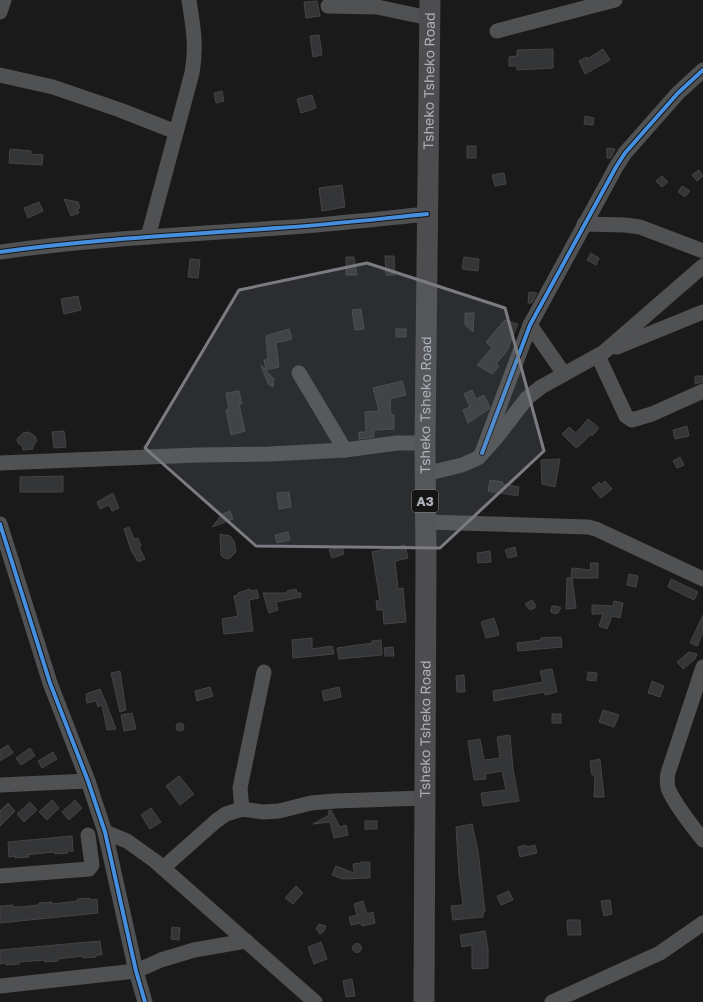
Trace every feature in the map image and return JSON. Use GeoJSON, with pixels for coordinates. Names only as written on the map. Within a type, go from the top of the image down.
{"type":"FeatureCollection","features":[{"type":"Feature","properties":{"kind":"highway","name":"Tsheko Tsheko Road"},"geometry":{"type":"LineString","coordinates":[[424,1002],[426,798],[425,443],[430,9]]}},
{"type":"Feature","properties":{"kind":"street"},"geometry":{"type":"LineString","coordinates":[[0,12],[4,0]]}},
{"type":"Feature","properties":{"kind":"street"},"geometry":{"type":"LineString","coordinates":[[148,237],[192,73],[195,56],[195,40],[189,0]]}},
{"type":"Feature","properties":{"kind":"street"},"geometry":{"type":"LineString","coordinates":[[497,31],[615,0]]}},
{"type":"Feature","properties":{"kind":"street"},"geometry":{"type":"LineString","coordinates":[[328,6],[430,9]]}},
{"type":"Feature","properties":{"kind":"street"},"geometry":{"type":"LineString","coordinates":[[482,453],[530,325],[616,167],[625,153],[678,93],[703,70]]}},
{"type":"Feature","properties":{"kind":"street"},"geometry":{"type":"LineString","coordinates":[[0,75],[53,87],[120,110],[176,132]]}},
{"type":"Feature","properties":{"kind":"street"},"geometry":{"type":"LineString","coordinates":[[0,252],[40,246],[279,228],[427,214]]}},
{"type":"Feature","properties":{"kind":"street"},"geometry":{"type":"LineString","coordinates":[[584,224],[640,227],[703,251]]}},
{"type":"Feature","properties":{"kind":"street"},"geometry":{"type":"LineString","coordinates":[[601,354],[703,266]]}},
{"type":"Feature","properties":{"kind":"street"},"geometry":{"type":"LineString","coordinates":[[425,474],[472,461],[496,438],[527,398],[541,387],[601,354],[703,312]]}},
{"type":"Feature","properties":{"kind":"street"},"geometry":{"type":"LineString","coordinates":[[530,325],[564,374]]}},
{"type":"Feature","properties":{"kind":"street"},"geometry":{"type":"LineString","coordinates":[[601,354],[626,416],[632,420],[646,416],[703,391]]}},
{"type":"Feature","properties":{"kind":"street"},"geometry":{"type":"LineString","coordinates":[[299,373],[346,450]]}},
{"type":"Feature","properties":{"kind":"street"},"geometry":{"type":"LineString","coordinates":[[0,463],[198,455],[270,454],[346,450],[397,443],[425,443]]}},
{"type":"Feature","properties":{"kind":"street"},"geometry":{"type":"LineString","coordinates":[[426,522],[588,527],[596,529],[703,579]]}},
{"type":"Feature","properties":{"kind":"street"},"geometry":{"type":"LineString","coordinates":[[0,524],[50,683],[88,781],[105,832],[136,971],[145,1002]]}},
{"type":"Feature","properties":{"kind":"street"},"geometry":{"type":"LineString","coordinates":[[703,667],[668,773],[667,782],[671,794],[703,840]]}},
{"type":"Feature","properties":{"kind":"street"},"geometry":{"type":"LineString","coordinates":[[242,809],[240,788],[264,672]]}},
{"type":"Feature","properties":{"kind":"street"},"geometry":{"type":"LineString","coordinates":[[0,785],[88,781]]}},
{"type":"Feature","properties":{"kind":"street"},"geometry":{"type":"LineString","coordinates":[[163,868],[216,821],[226,814],[242,809],[263,812],[279,811],[311,803],[426,798]]}},
{"type":"Feature","properties":{"kind":"street"},"geometry":{"type":"LineString","coordinates":[[105,832],[127,841],[140,849],[315,1002]]}},
{"type":"Feature","properties":{"kind":"street"},"geometry":{"type":"LineString","coordinates":[[0,876],[89,869],[92,865],[88,835]]}},
{"type":"Feature","properties":{"kind":"street"},"geometry":{"type":"LineString","coordinates":[[552,1002],[660,953],[703,923]]}},
{"type":"Feature","properties":{"kind":"street"},"geometry":{"type":"LineString","coordinates":[[0,986],[136,971],[161,960],[194,950],[246,941]]}},
{"type":"Feature","properties":{"kind":"highlighted area"},"geometry":{"type":"Polygon","coordinates":[[[367,263],[505,308],[544,451],[440,548],[256,546],[145,448],[239,290],[367,263]]]}},
{"type":"Feature","properties":{"kind":"building"},"geometry":{"type":"Polygon","coordinates":[[[317,1],[320,16],[306,18],[304,2],[317,1]]]}},
{"type":"Feature","properties":{"kind":"building"},"geometry":{"type":"Polygon","coordinates":[[[319,35],[322,55],[313,57],[310,36],[319,35]]]}},
{"type":"Feature","properties":{"kind":"building"},"geometry":{"type":"Polygon","coordinates":[[[553,49],[553,68],[517,70],[517,66],[509,66],[509,57],[517,56],[517,50],[553,49]]]}},
{"type":"Feature","properties":{"kind":"building"},"geometry":{"type":"Polygon","coordinates":[[[603,49],[610,60],[585,74],[579,61],[587,57],[587,59],[603,49]]]}},
{"type":"Feature","properties":{"kind":"building"},"geometry":{"type":"Polygon","coordinates":[[[222,91],[224,101],[216,103],[214,93],[222,91]]]}},
{"type":"Feature","properties":{"kind":"building"},"geometry":{"type":"Polygon","coordinates":[[[312,95],[316,108],[301,113],[297,99],[312,95]]]}},
{"type":"Feature","properties":{"kind":"building"},"geometry":{"type":"Polygon","coordinates":[[[585,116],[594,118],[593,125],[584,124],[585,116]]]}},
{"type":"Feature","properties":{"kind":"building"},"geometry":{"type":"Polygon","coordinates":[[[467,146],[476,146],[476,158],[467,158],[467,146]]]}},
{"type":"Feature","properties":{"kind":"building"},"geometry":{"type":"Polygon","coordinates":[[[607,148],[615,149],[611,158],[607,158],[607,148]]]}},
{"type":"Feature","properties":{"kind":"building"},"geometry":{"type":"Polygon","coordinates":[[[10,149],[31,151],[31,154],[43,155],[42,165],[9,163],[10,149]]]}},
{"type":"Feature","properties":{"kind":"building"},"geometry":{"type":"Polygon","coordinates":[[[699,170],[703,176],[697,181],[692,175],[699,170]]]}},
{"type":"Feature","properties":{"kind":"building"},"geometry":{"type":"Polygon","coordinates":[[[504,173],[506,184],[495,186],[492,175],[504,173]]]}},
{"type":"Feature","properties":{"kind":"building"},"geometry":{"type":"Polygon","coordinates":[[[662,176],[668,182],[662,187],[656,181],[662,176]]]}},
{"type":"Feature","properties":{"kind":"building"},"geometry":{"type":"Polygon","coordinates":[[[342,185],[345,207],[322,211],[319,188],[342,185]]]}},
{"type":"Feature","properties":{"kind":"building"},"geometry":{"type":"Polygon","coordinates":[[[682,186],[690,191],[685,197],[678,192],[682,186]]]}},
{"type":"Feature","properties":{"kind":"building"},"geometry":{"type":"Polygon","coordinates":[[[64,199],[78,202],[80,208],[77,209],[79,213],[71,216],[64,199]]]}},
{"type":"Feature","properties":{"kind":"building"},"geometry":{"type":"Polygon","coordinates":[[[39,202],[43,211],[28,218],[24,208],[39,202]]]}},
{"type":"Feature","properties":{"kind":"building"},"geometry":{"type":"Polygon","coordinates":[[[591,253],[599,258],[596,265],[587,260],[591,253]]]}},
{"type":"Feature","properties":{"kind":"building"},"geometry":{"type":"Polygon","coordinates":[[[385,256],[394,256],[395,275],[386,275],[385,256]]]}},
{"type":"Feature","properties":{"kind":"building"},"geometry":{"type":"Polygon","coordinates":[[[346,257],[354,257],[357,275],[346,275],[346,257]]]}},
{"type":"Feature","properties":{"kind":"building"},"geometry":{"type":"Polygon","coordinates":[[[464,257],[479,259],[478,271],[462,269],[464,257]]]}},
{"type":"Feature","properties":{"kind":"building"},"geometry":{"type":"Polygon","coordinates":[[[190,259],[200,260],[198,278],[188,277],[190,259]]]}},
{"type":"Feature","properties":{"kind":"building"},"geometry":{"type":"Polygon","coordinates":[[[529,292],[537,293],[532,303],[528,303],[529,292]]]}},
{"type":"Feature","properties":{"kind":"building"},"geometry":{"type":"Polygon","coordinates":[[[78,296],[81,310],[64,314],[61,299],[78,296]]]}},
{"type":"Feature","properties":{"kind":"building"},"geometry":{"type":"Polygon","coordinates":[[[361,309],[364,329],[355,330],[352,310],[361,309]]]}},
{"type":"Feature","properties":{"kind":"building"},"geometry":{"type":"Polygon","coordinates":[[[465,313],[474,313],[473,332],[465,325],[465,313]]]}},
{"type":"Feature","properties":{"kind":"building"},"geometry":{"type":"Polygon","coordinates":[[[505,320],[518,324],[507,351],[496,364],[499,366],[492,374],[477,365],[492,348],[486,342],[505,320]]]}},
{"type":"Feature","properties":{"kind":"building"},"geometry":{"type":"Polygon","coordinates":[[[289,329],[292,339],[276,343],[279,367],[266,370],[264,360],[268,360],[266,336],[289,329]]]}},
{"type":"Feature","properties":{"kind":"building"},"geometry":{"type":"Polygon","coordinates":[[[396,329],[406,329],[406,337],[396,337],[396,329]]]}},
{"type":"Feature","properties":{"kind":"building"},"geometry":{"type":"Polygon","coordinates":[[[261,365],[274,379],[273,387],[268,384],[261,365]]]}},
{"type":"Feature","properties":{"kind":"building"},"geometry":{"type":"Polygon","coordinates":[[[695,376],[703,376],[703,382],[695,384],[695,376]]]}},
{"type":"Feature","properties":{"kind":"building"},"geometry":{"type":"Polygon","coordinates":[[[402,381],[406,395],[390,399],[391,415],[394,415],[394,429],[374,430],[374,437],[359,439],[359,432],[366,432],[365,412],[379,411],[373,388],[402,381]]]}},
{"type":"Feature","properties":{"kind":"building"},"geometry":{"type":"Polygon","coordinates":[[[472,390],[476,399],[484,395],[490,407],[468,423],[463,410],[470,407],[464,394],[472,390]]]}},
{"type":"Feature","properties":{"kind":"building"},"geometry":{"type":"Polygon","coordinates":[[[239,391],[242,404],[239,404],[245,431],[231,435],[226,410],[229,409],[226,393],[239,391]]]}},
{"type":"Feature","properties":{"kind":"building"},"geometry":{"type":"Polygon","coordinates":[[[588,419],[599,428],[592,436],[591,434],[578,447],[575,447],[562,434],[569,427],[576,433],[588,419]]]}},
{"type":"Feature","properties":{"kind":"building"},"geometry":{"type":"Polygon","coordinates":[[[687,426],[689,436],[675,439],[673,430],[687,426]]]}},
{"type":"Feature","properties":{"kind":"building"},"geometry":{"type":"Polygon","coordinates":[[[64,431],[66,447],[54,448],[52,432],[64,431]]]}},
{"type":"Feature","properties":{"kind":"building"},"geometry":{"type":"Polygon","coordinates":[[[29,432],[35,436],[37,441],[33,446],[33,449],[23,450],[17,439],[23,433],[29,432]]]}},
{"type":"Feature","properties":{"kind":"building"},"geometry":{"type":"Polygon","coordinates":[[[680,457],[684,465],[677,468],[673,461],[680,457]]]}},
{"type":"Feature","properties":{"kind":"building"},"geometry":{"type":"Polygon","coordinates":[[[560,459],[555,487],[542,484],[541,460],[560,459]]]}},
{"type":"Feature","properties":{"kind":"building"},"geometry":{"type":"Polygon","coordinates":[[[63,476],[63,492],[20,492],[20,477],[63,476]]]}},
{"type":"Feature","properties":{"kind":"building"},"geometry":{"type":"Polygon","coordinates":[[[490,480],[519,487],[518,496],[488,491],[490,480]]]}},
{"type":"Feature","properties":{"kind":"building"},"geometry":{"type":"Polygon","coordinates":[[[605,481],[612,489],[601,498],[592,488],[599,482],[601,485],[605,481]]]}},
{"type":"Feature","properties":{"kind":"building"},"geometry":{"type":"Polygon","coordinates":[[[289,492],[291,507],[279,509],[277,493],[289,492]]]}},
{"type":"Feature","properties":{"kind":"building"},"geometry":{"type":"Polygon","coordinates":[[[113,493],[119,508],[112,511],[109,505],[100,509],[97,502],[113,493]]]}},
{"type":"Feature","properties":{"kind":"building"},"geometry":{"type":"Polygon","coordinates":[[[230,511],[233,519],[212,527],[220,515],[230,511]]]}},
{"type":"Feature","properties":{"kind":"building"},"geometry":{"type":"Polygon","coordinates":[[[129,527],[134,539],[138,538],[141,546],[139,547],[145,559],[138,562],[131,550],[124,529],[129,527]]]}},
{"type":"Feature","properties":{"kind":"building"},"geometry":{"type":"Polygon","coordinates":[[[288,532],[290,540],[277,543],[275,535],[288,532]]]}},
{"type":"Feature","properties":{"kind":"building"},"geometry":{"type":"Polygon","coordinates":[[[220,534],[230,536],[234,541],[236,552],[229,559],[224,558],[221,555],[220,534]]]}},
{"type":"Feature","properties":{"kind":"building"},"geometry":{"type":"Polygon","coordinates":[[[405,545],[408,558],[395,561],[398,589],[403,588],[406,622],[384,624],[383,610],[377,610],[376,601],[380,600],[372,552],[405,545]]]}},
{"type":"Feature","properties":{"kind":"building"},"geometry":{"type":"Polygon","coordinates":[[[342,546],[344,554],[332,558],[329,550],[342,546]]]}},
{"type":"Feature","properties":{"kind":"building"},"geometry":{"type":"Polygon","coordinates":[[[515,547],[517,556],[508,558],[505,550],[515,547]]]}},
{"type":"Feature","properties":{"kind":"building"},"geometry":{"type":"Polygon","coordinates":[[[490,551],[491,562],[478,563],[477,553],[490,551]]]}},
{"type":"Feature","properties":{"kind":"building"},"geometry":{"type":"Polygon","coordinates":[[[590,563],[598,563],[598,578],[572,578],[576,608],[566,609],[567,578],[571,578],[572,568],[591,570],[590,563]]]}},
{"type":"Feature","properties":{"kind":"building"},"geometry":{"type":"Polygon","coordinates":[[[629,574],[638,576],[636,587],[627,585],[629,574]]]}},
{"type":"Feature","properties":{"kind":"building"},"geometry":{"type":"Polygon","coordinates":[[[671,579],[698,592],[694,600],[668,587],[671,579]]]}},
{"type":"Feature","properties":{"kind":"building"},"geometry":{"type":"Polygon","coordinates":[[[250,589],[251,591],[257,590],[259,598],[249,600],[253,631],[224,634],[222,619],[238,616],[234,596],[250,589]]]}},
{"type":"Feature","properties":{"kind":"building"},"geometry":{"type":"Polygon","coordinates":[[[296,589],[297,593],[301,593],[301,597],[276,602],[278,610],[269,613],[263,593],[288,593],[287,591],[296,589]]]}},
{"type":"Feature","properties":{"kind":"building"},"geometry":{"type":"Polygon","coordinates":[[[532,600],[535,604],[535,608],[530,610],[525,604],[532,600]]]}},
{"type":"Feature","properties":{"kind":"building"},"geometry":{"type":"Polygon","coordinates":[[[614,601],[623,603],[620,618],[612,616],[607,629],[599,626],[603,614],[592,614],[592,605],[613,606],[614,601]]]}},
{"type":"Feature","properties":{"kind":"building"},"geometry":{"type":"Polygon","coordinates":[[[552,606],[561,608],[558,613],[555,614],[551,612],[552,606]]]}},
{"type":"Feature","properties":{"kind":"building"},"geometry":{"type":"Polygon","coordinates":[[[703,615],[703,633],[697,646],[690,643],[703,615]]]}},
{"type":"Feature","properties":{"kind":"building"},"geometry":{"type":"Polygon","coordinates":[[[494,618],[499,635],[486,638],[481,622],[494,618]]]}},
{"type":"Feature","properties":{"kind":"building"},"geometry":{"type":"Polygon","coordinates":[[[561,637],[562,647],[518,651],[517,643],[541,640],[541,638],[561,637]]]}},
{"type":"Feature","properties":{"kind":"building"},"geometry":{"type":"Polygon","coordinates":[[[312,638],[312,649],[332,646],[334,654],[293,658],[292,640],[312,638]]]}},
{"type":"Feature","properties":{"kind":"building"},"geometry":{"type":"Polygon","coordinates":[[[381,640],[382,655],[339,659],[337,648],[372,643],[372,641],[381,640]]]}},
{"type":"Feature","properties":{"kind":"building"},"geometry":{"type":"Polygon","coordinates":[[[393,647],[394,656],[385,656],[384,648],[393,647]]]}},
{"type":"Feature","properties":{"kind":"building"},"geometry":{"type":"Polygon","coordinates":[[[689,652],[697,654],[695,659],[683,669],[677,662],[689,652]]]}},
{"type":"Feature","properties":{"kind":"building"},"geometry":{"type":"Polygon","coordinates":[[[552,669],[557,692],[545,695],[545,692],[494,701],[493,691],[543,682],[540,671],[552,669]]]}},
{"type":"Feature","properties":{"kind":"building"},"geometry":{"type":"Polygon","coordinates":[[[120,671],[126,710],[120,712],[111,673],[120,671]]]}},
{"type":"Feature","properties":{"kind":"building"},"geometry":{"type":"Polygon","coordinates":[[[588,672],[597,673],[596,681],[587,680],[588,672]]]}},
{"type":"Feature","properties":{"kind":"building"},"geometry":{"type":"Polygon","coordinates":[[[464,675],[465,692],[457,692],[456,676],[464,675]]]}},
{"type":"Feature","properties":{"kind":"building"},"geometry":{"type":"Polygon","coordinates":[[[652,681],[664,686],[660,697],[648,693],[652,681]]]}},
{"type":"Feature","properties":{"kind":"building"},"geometry":{"type":"Polygon","coordinates":[[[210,687],[213,696],[197,701],[195,691],[210,687]]]}},
{"type":"Feature","properties":{"kind":"building"},"geometry":{"type":"Polygon","coordinates":[[[339,687],[341,697],[324,701],[322,691],[339,687]]]}},
{"type":"Feature","properties":{"kind":"building"},"geometry":{"type":"Polygon","coordinates":[[[100,689],[116,729],[107,730],[102,705],[98,707],[96,701],[87,703],[86,694],[100,689]]]}},
{"type":"Feature","properties":{"kind":"building"},"geometry":{"type":"Polygon","coordinates":[[[603,710],[619,715],[614,727],[599,722],[603,710]]]}},
{"type":"Feature","properties":{"kind":"building"},"geometry":{"type":"Polygon","coordinates":[[[132,713],[136,729],[124,731],[121,715],[132,713]]]}},
{"type":"Feature","properties":{"kind":"building"},"geometry":{"type":"Polygon","coordinates":[[[552,714],[561,714],[561,723],[552,723],[552,714]]]}},
{"type":"Feature","properties":{"kind":"building"},"geometry":{"type":"Polygon","coordinates":[[[178,723],[182,723],[184,727],[182,731],[178,731],[176,729],[176,725],[178,723]]]}},
{"type":"Feature","properties":{"kind":"building"},"geometry":{"type":"Polygon","coordinates":[[[510,735],[513,769],[519,801],[483,806],[481,793],[506,790],[502,771],[485,774],[486,779],[474,780],[468,741],[480,739],[484,760],[500,758],[497,737],[510,735]]]}},
{"type":"Feature","properties":{"kind":"building"},"geometry":{"type":"Polygon","coordinates":[[[8,745],[13,753],[0,761],[0,750],[8,745]]]}},
{"type":"Feature","properties":{"kind":"building"},"geometry":{"type":"Polygon","coordinates":[[[30,748],[35,756],[21,765],[16,758],[30,748]]]}},
{"type":"Feature","properties":{"kind":"building"},"geometry":{"type":"Polygon","coordinates":[[[53,752],[57,759],[42,768],[38,761],[53,752]]]}},
{"type":"Feature","properties":{"kind":"building"},"geometry":{"type":"Polygon","coordinates":[[[600,759],[604,797],[594,797],[595,775],[592,775],[590,761],[600,759]]]}},
{"type":"Feature","properties":{"kind":"building"},"geometry":{"type":"Polygon","coordinates":[[[179,776],[194,794],[180,805],[166,786],[179,776]]]}},
{"type":"Feature","properties":{"kind":"building"},"geometry":{"type":"Polygon","coordinates":[[[52,800],[59,808],[47,820],[39,812],[52,800]]]}},
{"type":"Feature","properties":{"kind":"building"},"geometry":{"type":"Polygon","coordinates":[[[75,800],[82,808],[69,820],[62,812],[75,800]]]}},
{"type":"Feature","properties":{"kind":"building"},"geometry":{"type":"Polygon","coordinates":[[[30,802],[37,810],[24,822],[17,814],[30,802]]]}},
{"type":"Feature","properties":{"kind":"building"},"geometry":{"type":"Polygon","coordinates":[[[8,803],[15,811],[0,826],[0,811],[8,803]]]}},
{"type":"Feature","properties":{"kind":"building"},"geometry":{"type":"Polygon","coordinates":[[[151,808],[161,822],[150,829],[141,815],[151,808]]]}},
{"type":"Feature","properties":{"kind":"building"},"geometry":{"type":"Polygon","coordinates":[[[331,810],[340,827],[346,825],[348,835],[334,838],[330,822],[313,824],[329,815],[328,811],[331,810]]]}},
{"type":"Feature","properties":{"kind":"building"},"geometry":{"type":"Polygon","coordinates":[[[365,821],[377,821],[377,829],[365,829],[365,821]]]}},
{"type":"Feature","properties":{"kind":"building"},"geometry":{"type":"Polygon","coordinates":[[[472,824],[478,851],[485,912],[483,912],[483,917],[453,920],[451,906],[463,905],[459,874],[456,827],[472,824]]]}},
{"type":"Feature","properties":{"kind":"building"},"geometry":{"type":"Polygon","coordinates":[[[72,836],[73,851],[67,851],[68,853],[55,854],[55,852],[28,855],[29,857],[9,857],[8,842],[72,836]]]}},
{"type":"Feature","properties":{"kind":"building"},"geometry":{"type":"Polygon","coordinates":[[[526,845],[527,847],[535,845],[537,853],[520,857],[518,847],[526,845]]]}},
{"type":"Feature","properties":{"kind":"building"},"geometry":{"type":"Polygon","coordinates":[[[370,862],[370,878],[342,879],[332,875],[336,866],[354,873],[353,864],[370,862]]]}},
{"type":"Feature","properties":{"kind":"building"},"geometry":{"type":"Polygon","coordinates":[[[296,886],[303,893],[293,904],[285,898],[296,886]]]}},
{"type":"Feature","properties":{"kind":"building"},"geometry":{"type":"Polygon","coordinates":[[[509,891],[513,900],[501,905],[497,896],[509,891]]]}},
{"type":"Feature","properties":{"kind":"building"},"geometry":{"type":"Polygon","coordinates":[[[90,898],[91,900],[97,899],[98,913],[0,923],[0,906],[13,905],[13,907],[20,907],[39,905],[39,903],[52,902],[52,904],[90,898]]]}},
{"type":"Feature","properties":{"kind":"building"},"geometry":{"type":"Polygon","coordinates":[[[610,900],[612,914],[604,916],[601,901],[610,900]]]}},
{"type":"Feature","properties":{"kind":"building"},"geometry":{"type":"Polygon","coordinates":[[[363,901],[367,914],[373,912],[375,923],[362,926],[361,923],[351,925],[349,917],[357,915],[354,904],[363,901]]]}},
{"type":"Feature","properties":{"kind":"building"},"geometry":{"type":"Polygon","coordinates":[[[567,920],[580,920],[581,935],[568,935],[567,920]]]}},
{"type":"Feature","properties":{"kind":"building"},"geometry":{"type":"Polygon","coordinates":[[[319,924],[326,926],[324,931],[320,934],[316,929],[319,924]]]}},
{"type":"Feature","properties":{"kind":"building"},"geometry":{"type":"Polygon","coordinates":[[[172,927],[180,928],[179,940],[171,939],[172,927]]]}},
{"type":"Feature","properties":{"kind":"building"},"geometry":{"type":"Polygon","coordinates":[[[485,931],[488,948],[488,968],[472,969],[472,945],[462,947],[460,935],[485,931]]]}},
{"type":"Feature","properties":{"kind":"building"},"geometry":{"type":"Polygon","coordinates":[[[100,941],[102,955],[96,955],[96,957],[83,958],[83,956],[57,959],[58,961],[45,962],[45,960],[19,962],[19,964],[0,964],[0,950],[100,941]]]}},
{"type":"Feature","properties":{"kind":"building"},"geometry":{"type":"Polygon","coordinates":[[[321,942],[327,959],[314,964],[308,947],[321,942]]]}},
{"type":"Feature","properties":{"kind":"building"},"geometry":{"type":"Polygon","coordinates":[[[355,944],[359,944],[361,948],[359,952],[355,952],[353,950],[353,946],[355,944]]]}},
{"type":"Feature","properties":{"kind":"building"},"geometry":{"type":"Polygon","coordinates":[[[352,979],[355,996],[346,997],[343,981],[352,979]]]}},
{"type":"Feature","properties":{"kind":"cycle path"},"geometry":{"type":"LineString","coordinates":[[482,453],[530,325],[616,167],[625,153],[678,93],[703,70]]}},
{"type":"Feature","properties":{"kind":"cycle path"},"geometry":{"type":"LineString","coordinates":[[0,252],[104,241],[314,225],[427,214]]}},
{"type":"Feature","properties":{"kind":"cycle path"},"geometry":{"type":"LineString","coordinates":[[0,524],[50,683],[88,781],[105,832],[136,971],[145,1002]]}}]}
